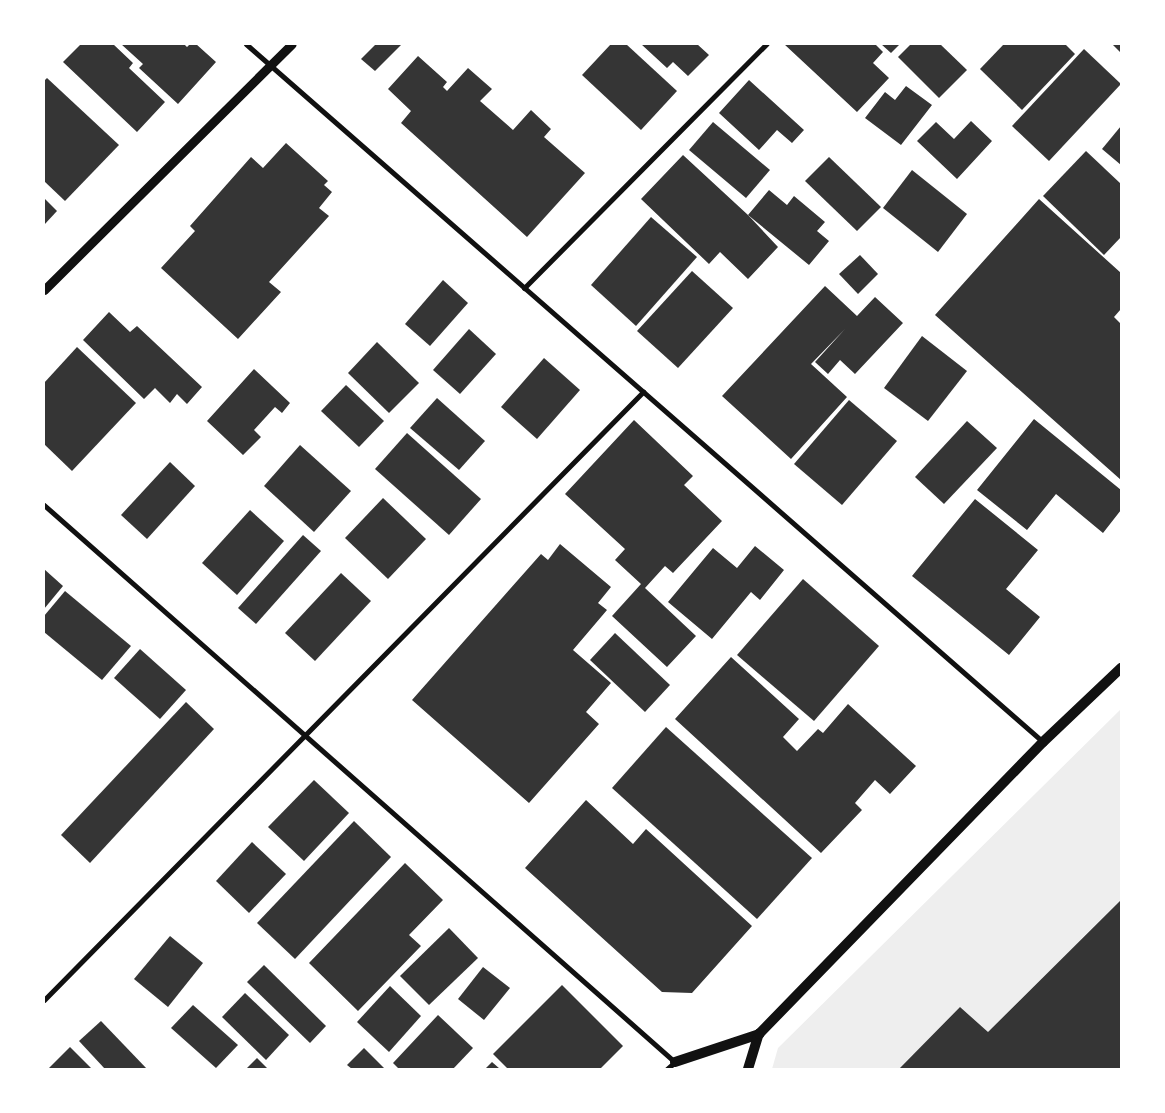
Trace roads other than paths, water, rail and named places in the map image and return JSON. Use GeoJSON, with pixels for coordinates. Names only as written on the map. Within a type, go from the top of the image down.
{"type":"FeatureCollection","features":[{"type":"Feature","properties":{"kind":"main road"},"geometry":{"type":"LineString","coordinates":[[671,1066],[759,1034],[1043,742],[1121,668]]}},
{"type":"Feature","properties":{"kind":"main road"},"geometry":{"type":"LineString","coordinates":[[748,1069],[759,1034]]}},
{"type":"Feature","properties":{"kind":"main road"},"geometry":{"type":"LineString","coordinates":[[671,1066],[683,1069]]}},
{"type":"Feature","properties":{"kind":"street"},"geometry":{"type":"LineString","coordinates":[[246,44],[1043,742]]}},
{"type":"Feature","properties":{"kind":"street"},"geometry":{"type":"LineString","coordinates":[[44,290],[292,44]]}},
{"type":"Feature","properties":{"kind":"street"},"geometry":{"type":"LineString","coordinates":[[524,288],[766,44]]}},
{"type":"Feature","properties":{"kind":"street"},"geometry":{"type":"LineString","coordinates":[[44,1000],[643,392]]}},
{"type":"Feature","properties":{"kind":"street"},"geometry":{"type":"LineString","coordinates":[[44,505],[671,1066]]}}]}
